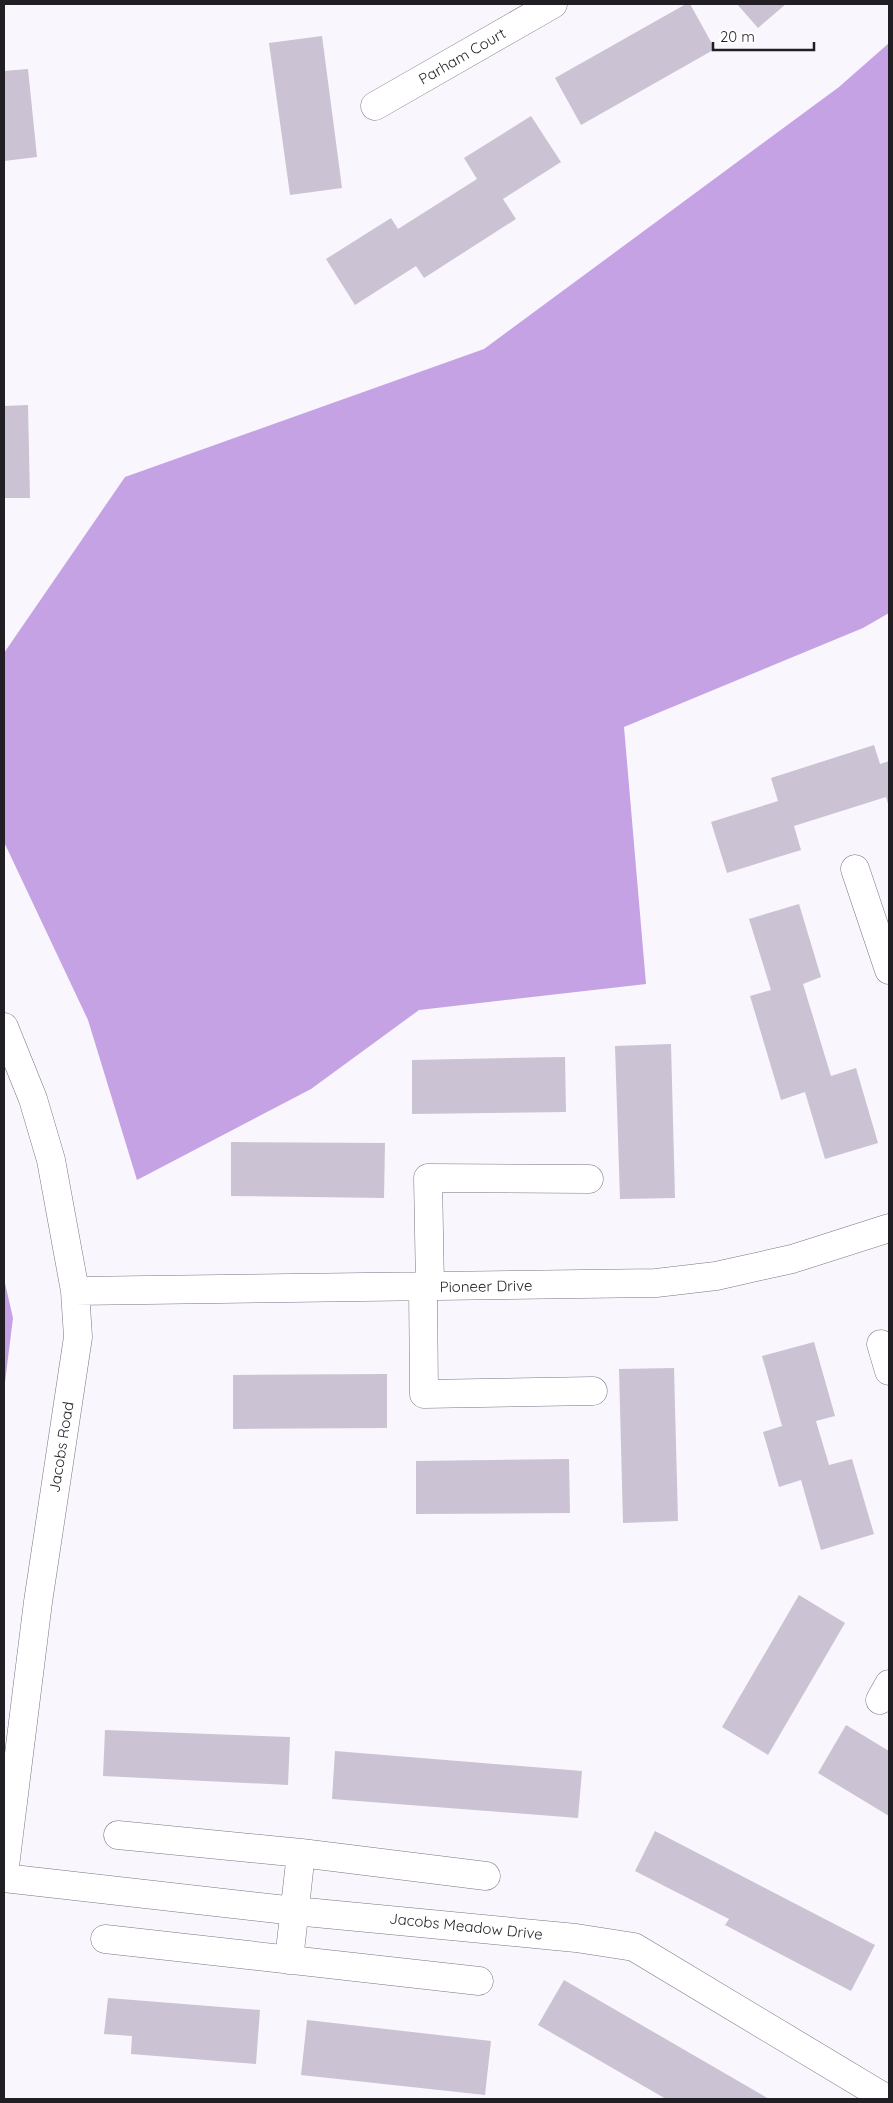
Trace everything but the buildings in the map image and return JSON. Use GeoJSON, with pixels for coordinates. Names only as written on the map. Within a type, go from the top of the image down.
{"type":"FeatureCollection","features":[{"type":"Feature","properties":{"kind":"street","name":"Parham Court"},"geometry":{"type":"LineString","coordinates":[[375,106],[550,4]]}},
{"type":"Feature","properties":{"kind":"street"},"geometry":{"type":"LineString","coordinates":[[855,869],[889,970]]}},
{"type":"Feature","properties":{"kind":"street","name":"Jacobs Road"},"geometry":{"type":"LineString","coordinates":[[4,1027],[33,1099],[51,1160],[75,1291],[78,1337],[38,1602],[4,1874]]}},
{"type":"Feature","properties":{"kind":"street"},"geometry":{"type":"LineString","coordinates":[[589,1178],[428,1178],[424,1394],[593,1391]]}},
{"type":"Feature","properties":{"kind":"street","name":"Pioneer Drive"},"geometry":{"type":"LineString","coordinates":[[75,1291],[656,1283],[716,1276],[792,1259],[889,1228]]}},
{"type":"Feature","properties":{"kind":"street"},"geometry":{"type":"LineString","coordinates":[[881,1344],[889,1371]]}},
{"type":"Feature","properties":{"kind":"street"},"geometry":{"type":"LineString","coordinates":[[118,1835],[301,1853],[486,1876]]}},
{"type":"Feature","properties":{"kind":"street"},"geometry":{"type":"LineString","coordinates":[[289,1960],[301,1853]]}},
{"type":"Feature","properties":{"kind":"street","name":"Jacobs Meadow Drive"},"geometry":{"type":"LineString","coordinates":[[4,1878],[576,1938],[634,1947],[887,2099]]}},
{"type":"Feature","properties":{"kind":"street"},"geometry":{"type":"LineString","coordinates":[[105,1939],[479,1981]]}},
{"type":"Feature","properties":{"kind":"shaded area"},"geometry":{"type":"Polygon","coordinates":[[[889,43],[889,613],[863,628],[624,727],[646,984],[419,1010],[311,1089],[137,1180],[88,1020],[4,842],[4,653],[125,477],[484,349],[839,87],[889,43]]]}},
{"type":"Feature","properties":{"kind":"shaded area"},"geometry":{"type":"Polygon","coordinates":[[[4,1279],[13,1318],[4,1390],[4,1279]]]}}]}
